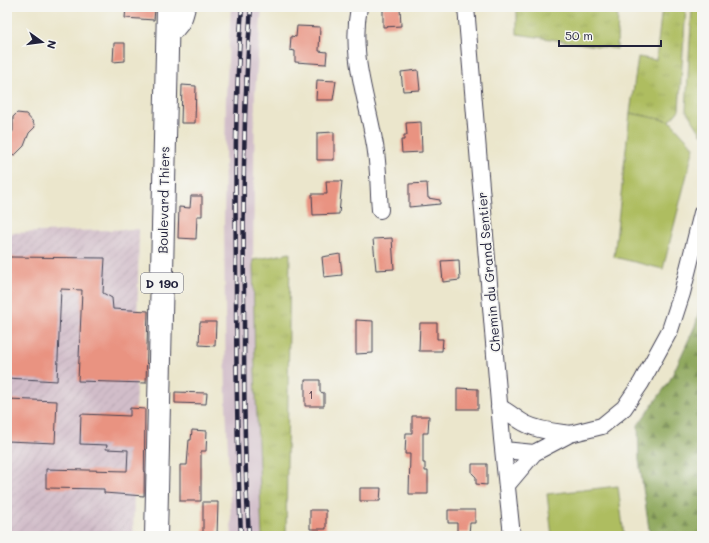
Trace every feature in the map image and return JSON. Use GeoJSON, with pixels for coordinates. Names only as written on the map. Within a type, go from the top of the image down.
{"type":"FeatureCollection","features":[{"type":"Feature","properties":{"kind":"main road","name":"Boulevard Thiers"},"geometry":{"type":"LineString","coordinates":[[156,536],[168,7]]}},
{"type":"Feature","properties":{"kind":"street"},"geometry":{"type":"LineString","coordinates":[[167,30],[176,30],[183,21],[187,7]]}},
{"type":"Feature","properties":{"kind":"street"},"geometry":{"type":"LineString","coordinates":[[359,7],[356,27],[359,65],[362,88],[375,141],[380,210]]}},
{"type":"Feature","properties":{"kind":"street","name":"Chemin du Grand Sentier"},"geometry":{"type":"LineString","coordinates":[[466,7],[512,536]]}},
{"type":"Feature","properties":{"kind":"street"},"geometry":{"type":"LineString","coordinates":[[507,485],[534,453],[570,434],[602,426],[624,408],[642,383],[670,330],[682,293],[702,213]]}},
{"type":"Feature","properties":{"kind":"street"},"geometry":{"type":"LineString","coordinates":[[500,408],[512,413],[526,424],[543,430],[570,434]]}},
{"type":"Feature","properties":{"kind":"street"},"geometry":{"type":"LineString","coordinates":[[503,444],[526,424]]}},
{"type":"Feature","properties":{"kind":"street"},"geometry":{"type":"LineString","coordinates":[[503,444],[534,453]]}},
{"type":"Feature","properties":{"kind":"shaded area"},"geometry":{"type":"Polygon","coordinates":[[[231,7],[262,7],[255,93],[253,260],[255,373],[262,536],[232,536],[231,523],[226,403],[224,219],[226,95],[231,7]]]}},
{"type":"Feature","properties":{"kind":"shaded area"},"geometry":{"type":"Polygon","coordinates":[[[139,229],[133,536],[7,536],[7,233],[139,229]]]}},
{"type":"Feature","properties":{"kind":"green space"},"geometry":{"type":"Polygon","coordinates":[[[517,7],[618,7],[617,49],[517,34],[517,7]]]}},
{"type":"Feature","properties":{"kind":"green space"},"geometry":{"type":"Polygon","coordinates":[[[662,7],[686,7],[679,110],[670,121],[630,113],[638,57],[656,60],[662,7]]]}},
{"type":"Feature","properties":{"kind":"green space"},"geometry":{"type":"Polygon","coordinates":[[[692,7],[702,7],[702,135],[686,110],[692,7]]]}},
{"type":"Feature","properties":{"kind":"green space"},"geometry":{"type":"Polygon","coordinates":[[[630,113],[670,121],[694,147],[663,269],[614,257],[630,113]]]}},
{"type":"Feature","properties":{"kind":"green space"},"geometry":{"type":"Polygon","coordinates":[[[290,253],[286,536],[262,536],[255,373],[253,260],[290,253]]]}},
{"type":"Feature","properties":{"kind":"green space"},"geometry":{"type":"Polygon","coordinates":[[[702,295],[702,536],[650,536],[639,460],[638,425],[669,382],[696,324],[702,295]]]}},
{"type":"Feature","properties":{"kind":"green space"},"geometry":{"type":"Polygon","coordinates":[[[618,486],[624,536],[552,536],[547,494],[618,486]]]}},
{"type":"Feature","properties":{"kind":"building"},"geometry":{"type":"Polygon","coordinates":[[[126,7],[155,9],[154,20],[125,18],[126,7]]]}},
{"type":"Feature","properties":{"kind":"building"},"geometry":{"type":"Polygon","coordinates":[[[383,7],[400,7],[401,26],[383,27],[383,7]]]}},
{"type":"Feature","properties":{"kind":"building"},"geometry":{"type":"Polygon","coordinates":[[[297,26],[320,27],[319,51],[327,52],[326,64],[295,62],[295,51],[290,50],[291,36],[296,37],[297,26]]]}},
{"type":"Feature","properties":{"kind":"building"},"geometry":{"type":"Polygon","coordinates":[[[114,43],[125,43],[125,61],[113,62],[114,43]]]}},
{"type":"Feature","properties":{"kind":"building"},"geometry":{"type":"Polygon","coordinates":[[[418,70],[420,90],[403,91],[401,72],[418,70]]]}},
{"type":"Feature","properties":{"kind":"building"},"geometry":{"type":"Polygon","coordinates":[[[317,80],[336,81],[333,100],[316,100],[317,80]]]}},
{"type":"Feature","properties":{"kind":"building"},"geometry":{"type":"Polygon","coordinates":[[[182,85],[196,86],[195,123],[181,123],[182,85]]]}},
{"type":"Feature","properties":{"kind":"building"},"geometry":{"type":"Polygon","coordinates":[[[17,113],[26,114],[33,122],[35,127],[29,133],[24,146],[15,155],[11,154],[7,149],[7,140],[13,131],[13,117],[17,113]]]}},
{"type":"Feature","properties":{"kind":"building"},"geometry":{"type":"Polygon","coordinates":[[[421,122],[422,152],[402,153],[401,140],[404,140],[404,135],[407,135],[406,123],[421,122]]]}},
{"type":"Feature","properties":{"kind":"building"},"geometry":{"type":"Polygon","coordinates":[[[334,132],[334,160],[317,160],[317,133],[334,132]]]}},
{"type":"Feature","properties":{"kind":"building"},"geometry":{"type":"Polygon","coordinates":[[[326,181],[342,181],[339,214],[313,215],[312,194],[327,194],[326,181]]]}},
{"type":"Feature","properties":{"kind":"building"},"geometry":{"type":"Polygon","coordinates":[[[427,183],[428,198],[440,200],[440,204],[409,207],[409,184],[427,183]]]}},
{"type":"Feature","properties":{"kind":"building"},"geometry":{"type":"Polygon","coordinates":[[[191,196],[202,196],[202,216],[197,216],[196,239],[178,238],[179,207],[190,208],[191,196]]]}},
{"type":"Feature","properties":{"kind":"building"},"geometry":{"type":"Polygon","coordinates":[[[392,238],[394,269],[376,270],[373,239],[392,238]]]}},
{"type":"Feature","properties":{"kind":"building"},"geometry":{"type":"Polygon","coordinates":[[[340,254],[342,275],[324,277],[322,257],[340,254]]]}},
{"type":"Feature","properties":{"kind":"building"},"geometry":{"type":"Polygon","coordinates":[[[9,257],[105,258],[103,293],[112,298],[113,309],[148,311],[146,383],[78,381],[82,290],[61,289],[57,381],[7,378],[7,285],[9,257]]]}},
{"type":"Feature","properties":{"kind":"building"},"geometry":{"type":"Polygon","coordinates":[[[459,260],[460,280],[443,282],[441,261],[459,260]]]}},
{"type":"Feature","properties":{"kind":"building"},"geometry":{"type":"Polygon","coordinates":[[[356,320],[373,321],[373,353],[356,354],[356,320]]]}},
{"type":"Feature","properties":{"kind":"building"},"geometry":{"type":"Polygon","coordinates":[[[200,322],[216,322],[215,346],[199,345],[200,322]]]}},
{"type":"Feature","properties":{"kind":"building"},"geometry":{"type":"Polygon","coordinates":[[[420,323],[437,323],[437,339],[443,339],[442,351],[419,351],[420,323]]]}},
{"type":"Feature","properties":{"kind":"building"},"geometry":{"type":"Polygon","coordinates":[[[305,380],[320,380],[320,392],[324,393],[324,406],[305,406],[305,380]]]}},
{"type":"Feature","properties":{"kind":"building"},"geometry":{"type":"Polygon","coordinates":[[[457,388],[478,389],[478,409],[457,409],[457,388]]]}},
{"type":"Feature","properties":{"kind":"building"},"geometry":{"type":"Polygon","coordinates":[[[175,392],[207,393],[206,404],[175,403],[175,392]]]}},
{"type":"Feature","properties":{"kind":"building"},"geometry":{"type":"Polygon","coordinates":[[[7,399],[57,401],[55,443],[7,441],[7,399]]]}},
{"type":"Feature","properties":{"kind":"building"},"geometry":{"type":"Polygon","coordinates":[[[130,408],[145,409],[144,496],[104,493],[104,489],[46,488],[46,469],[127,471],[128,450],[106,449],[107,445],[80,444],[81,414],[130,416],[130,408]]]}},
{"type":"Feature","properties":{"kind":"building"},"geometry":{"type":"Polygon","coordinates":[[[412,416],[429,416],[428,433],[423,433],[423,463],[425,463],[425,471],[428,471],[428,494],[409,494],[410,454],[405,454],[406,433],[412,433],[412,416]]]}},
{"type":"Feature","properties":{"kind":"building"},"geometry":{"type":"Polygon","coordinates":[[[192,430],[207,431],[206,451],[201,451],[201,501],[180,501],[180,465],[187,465],[189,440],[191,440],[192,430]]]}},
{"type":"Feature","properties":{"kind":"building"},"geometry":{"type":"Polygon","coordinates":[[[472,464],[487,464],[487,485],[476,484],[476,477],[472,473],[472,464]]]}},
{"type":"Feature","properties":{"kind":"building"},"geometry":{"type":"Polygon","coordinates":[[[360,488],[381,488],[380,501],[360,501],[360,488]]]}},
{"type":"Feature","properties":{"kind":"building"},"geometry":{"type":"Polygon","coordinates":[[[203,502],[218,502],[217,536],[203,536],[203,502]]]}},
{"type":"Feature","properties":{"kind":"building"},"geometry":{"type":"Polygon","coordinates":[[[310,510],[326,510],[326,529],[310,529],[310,510]]]}},
{"type":"Feature","properties":{"kind":"building"},"geometry":{"type":"Polygon","coordinates":[[[448,510],[475,510],[475,523],[470,523],[469,533],[457,533],[457,523],[448,523],[448,510]]]}},
{"type":"Feature","properties":{"kind":"railway"},"geometry":{"type":"LineString","coordinates":[[241,536],[237,403],[236,138],[242,7]]}},
{"type":"Feature","properties":{"kind":"railway"},"geometry":{"type":"LineString","coordinates":[[249,536],[246,478],[244,361],[244,192],[246,81],[251,7]]}}]}
